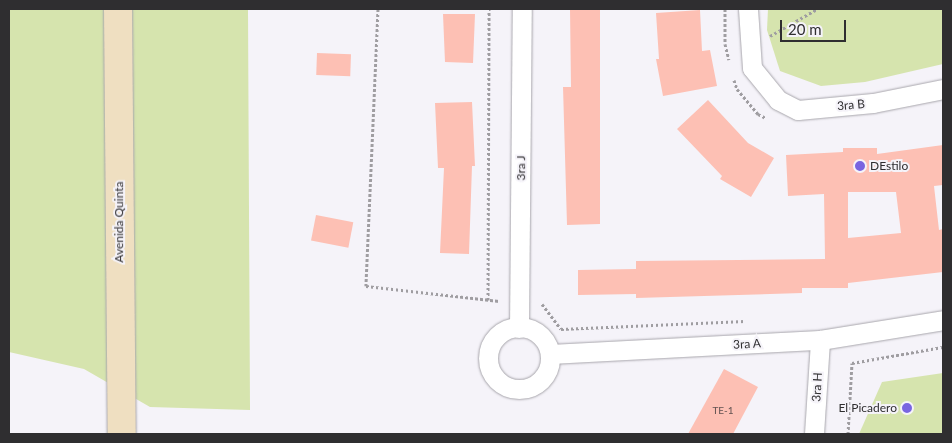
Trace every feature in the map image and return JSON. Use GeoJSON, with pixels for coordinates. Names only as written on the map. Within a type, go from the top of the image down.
{"type":"FeatureCollection","features":[{"type":"Feature","properties":{"kind":"main road","name":"Avenida Quinta"},"geometry":{"type":"LineString","coordinates":[[118,9],[120,430]]}},
{"type":"Feature","properties":{"kind":"street","name":"3ra J"},"geometry":{"type":"LineString","coordinates":[[519,328],[522,9]]}},
{"type":"Feature","properties":{"kind":"street"},"geometry":{"type":"LineString","coordinates":[[748,9],[749,48]]}},
{"type":"Feature","properties":{"kind":"street","name":"3ra B"},"geometry":{"type":"LineString","coordinates":[[749,48],[752,68],[765,86],[778,100],[798,110],[874,103],[943,89]]}},
{"type":"Feature","properties":{"kind":"street","name":"3ra A"},"geometry":{"type":"LineString","coordinates":[[550,354],[820,340],[943,320]]}},
{"type":"Feature","properties":{"kind":"street"},"geometry":{"type":"LineString","coordinates":[[519,328],[536,332],[550,354],[546,374],[539,382],[519,389],[500,383],[490,367],[490,348],[502,334],[519,328]]}},
{"type":"Feature","properties":{"kind":"street","name":"3ra H"},"geometry":{"type":"LineString","coordinates":[[814,434],[820,340]]}},
{"type":"Feature","properties":{"kind":"path"},"geometry":{"type":"LineString","coordinates":[[378,9],[366,286],[520,304]]}},
{"type":"Feature","properties":{"kind":"path"},"geometry":{"type":"LineString","coordinates":[[488,300],[489,9]]}},
{"type":"Feature","properties":{"kind":"path"},"geometry":{"type":"LineString","coordinates":[[749,48],[817,9]]}},
{"type":"Feature","properties":{"kind":"path"},"geometry":{"type":"LineString","coordinates":[[542,296],[542,306],[561,329],[749,321]]}},
{"type":"Feature","properties":{"kind":"path"},"geometry":{"type":"LineString","coordinates":[[848,434],[852,363],[943,347]]}},
{"type":"Feature","properties":{"kind":"green space"},"geometry":{"type":"Polygon","coordinates":[[[9,9],[248,9],[250,410],[150,407],[84,369],[9,352],[9,9]]]}},
{"type":"Feature","properties":{"kind":"green space"},"geometry":{"type":"Polygon","coordinates":[[[768,9],[943,9],[943,64],[865,82],[821,86],[780,71],[767,30],[768,9]]]}},
{"type":"Feature","properties":{"kind":"green space","name":"El Picadero"},"geometry":{"type":"Polygon","coordinates":[[[943,373],[943,434],[859,434],[882,382],[943,373]]]}},
{"type":"Feature","properties":{"kind":"building"},"geometry":{"type":"Polygon","coordinates":[[[570,9],[600,9],[600,224],[567,225],[563,87],[571,87],[570,9]]]}},
{"type":"Feature","properties":{"kind":"building"},"geometry":{"type":"Polygon","coordinates":[[[700,10],[702,51],[710,50],[717,86],[663,96],[656,59],[659,59],[656,13],[700,10]]]}},
{"type":"Feature","properties":{"kind":"building"},"geometry":{"type":"Polygon","coordinates":[[[443,14],[475,14],[473,63],[445,62],[443,14]]]}},
{"type":"Feature","properties":{"kind":"building"},"geometry":{"type":"Polygon","coordinates":[[[317,53],[351,54],[350,76],[316,75],[317,53]]]}},
{"type":"Feature","properties":{"kind":"building"},"geometry":{"type":"Polygon","coordinates":[[[708,100],[748,143],[774,158],[751,197],[720,179],[722,176],[677,129],[708,100]]]}},
{"type":"Feature","properties":{"kind":"building"},"geometry":{"type":"Polygon","coordinates":[[[472,102],[475,166],[472,166],[469,254],[440,253],[444,168],[438,168],[435,103],[472,102]]]}},
{"type":"Feature","properties":{"kind":"building"},"geometry":{"type":"Polygon","coordinates":[[[943,145],[943,185],[934,186],[939,230],[943,229],[943,272],[848,283],[848,288],[802,288],[802,293],[636,298],[636,294],[578,295],[578,270],[636,269],[636,261],[825,259],[824,194],[788,196],[786,155],[843,152],[843,148],[877,148],[877,154],[943,145]],[[848,192],[848,238],[901,233],[896,192],[848,192]]]}},
{"type":"Feature","properties":{"kind":"building"},"geometry":{"type":"Polygon","coordinates":[[[316,215],[353,222],[348,248],[311,241],[316,215]]]}},
{"type":"Feature","properties":{"kind":"building"},"geometry":{"type":"Polygon","coordinates":[[[724,369],[758,387],[733,434],[688,434],[724,369]]]}},
{"type":"Feature","properties":{"kind":"place","name":"DEstilo"},"geometry":{"type":"Point","coordinates":[860,166]}},
{"type":"Feature","properties":{"kind":"place","name":"El Picadero"},"geometry":{"type":"Point","coordinates":[907,408]}}]}
